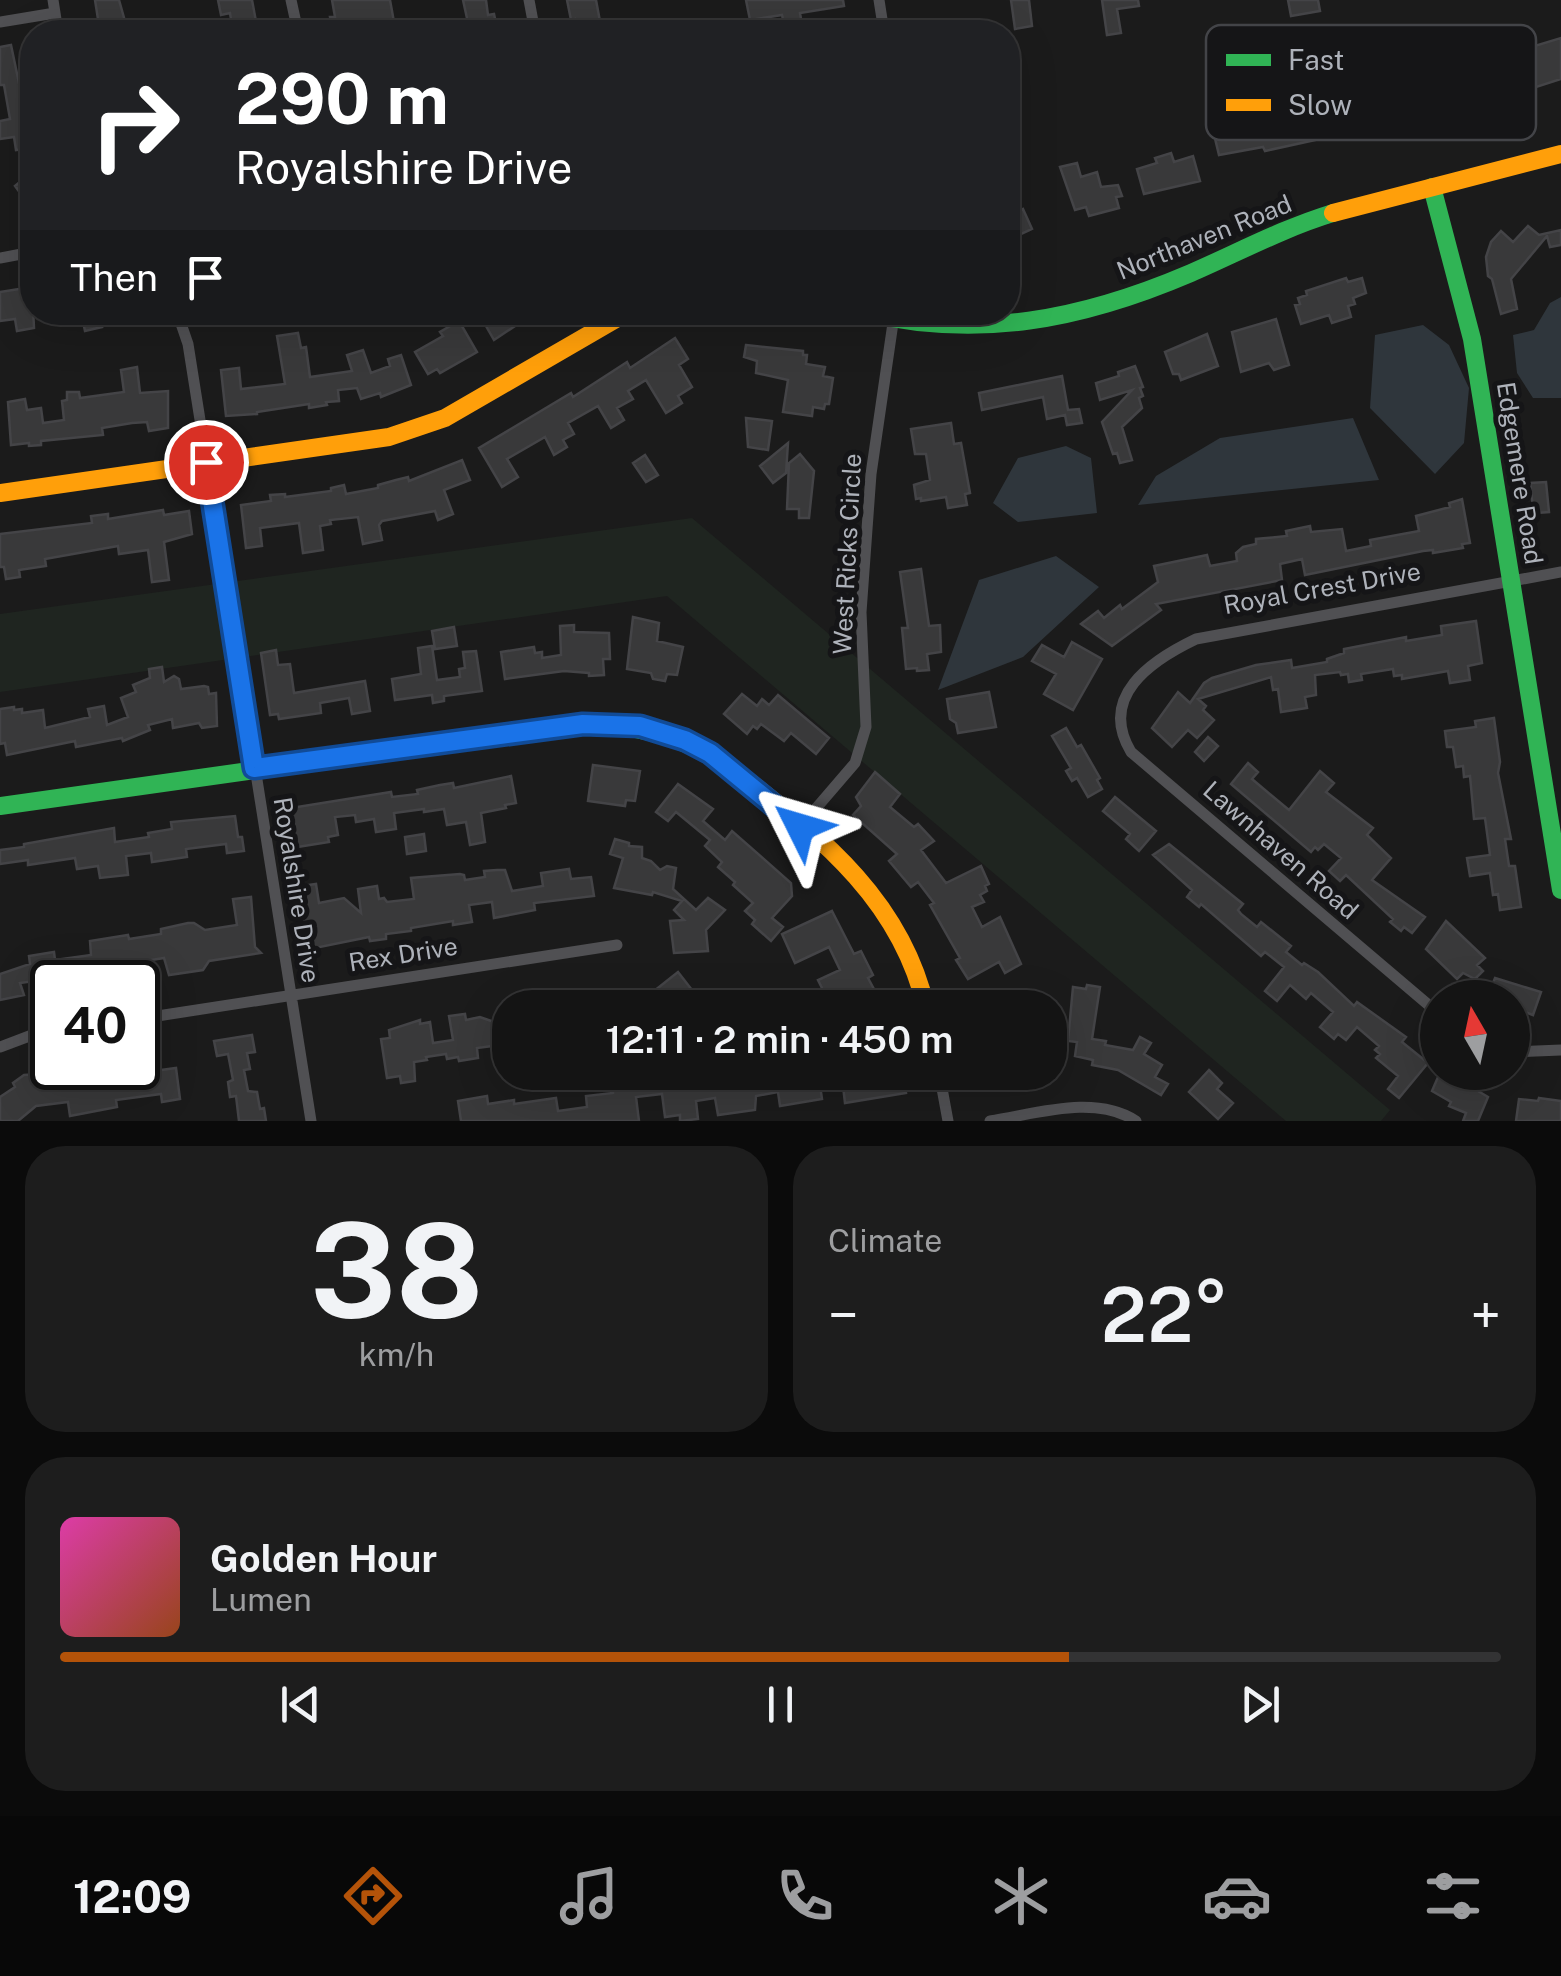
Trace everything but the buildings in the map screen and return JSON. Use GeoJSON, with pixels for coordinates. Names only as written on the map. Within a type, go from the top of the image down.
{"type":"FeatureCollection","features":[{"type":"Feature","properties":{"kind":"street"},"geometry":{"type":"LineString","coordinates":[[0,22],[54,6]]}},
{"type":"Feature","properties":{"kind":"street","name":"Northaven Road"},"geometry":{"type":"LineString","coordinates":[[1020,322],[1148,290],[1296,225],[1561,154]]}},
{"type":"Feature","properties":{"kind":"street","name":"Edgemere Road"},"geometry":{"type":"LineString","coordinates":[[1432,188],[1472,340],[1561,890]]}},
{"type":"Feature","properties":{"kind":"street","name":"Royalshire Drive"},"geometry":{"type":"LineString","coordinates":[[181,325],[310,1121]]}},
{"type":"Feature","properties":{"kind":"street"},"geometry":{"type":"LineString","coordinates":[[0,493],[389,437],[418,429],[445,418],[589,325]]}},
{"type":"Feature","properties":{"kind":"street","name":"West Ricks Circle"},"geometry":{"type":"LineString","coordinates":[[800,827],[855,763],[866,728],[861,612],[871,474],[894,325]]}},
{"type":"Feature","properties":{"kind":"street","name":"Northaven Road"},"geometry":{"type":"LineString","coordinates":[[908,325],[999,325]]}},
{"type":"Feature","properties":{"kind":"street","name":"Royal Crest Drive"},"geometry":{"type":"LineString","coordinates":[[1120,708],[1128,691],[1153,664],[1196,639],[1561,572]]}},
{"type":"Feature","properties":{"kind":"street","name":"Lawnhaven Road"},"geometry":{"type":"LineString","coordinates":[[1120,708],[1120,735],[1131,752],[1420,999]]}},
{"type":"Feature","properties":{"kind":"street"},"geometry":{"type":"LineString","coordinates":[[0,806],[583,724],[640,726],[710,753],[852,872],[906,945],[920,990]]}},
{"type":"Feature","properties":{"kind":"street","name":"Rex Drive"},"geometry":{"type":"LineString","coordinates":[[160,1015],[616,945]]}},
{"type":"Feature","properties":{"kind":"street"},"geometry":{"type":"LineString","coordinates":[[0,1047],[30,1036]]}},
{"type":"Feature","properties":{"kind":"street"},"geometry":{"type":"LineString","coordinates":[[1530,1051],[1561,1050]]}},
{"type":"Feature","properties":{"kind":"street"},"geometry":{"type":"LineString","coordinates":[[942,1090],[948,1121]]}},
{"type":"Feature","properties":{"kind":"street"},"geometry":{"type":"LineString","coordinates":[[990,1121],[1089,1108],[1124,1113],[1136,1121]]}},
{"type":"Feature","properties":{"kind":"shaded area"},"geometry":{"type":"Polygon","coordinates":[[[1561,297],[1561,398],[1533,398],[1517,373],[1513,335],[1534,330],[1550,303],[1561,297]]]}},
{"type":"Feature","properties":{"kind":"shaded area"},"geometry":{"type":"Polygon","coordinates":[[[1423,325],[1449,345],[1469,388],[1464,443],[1435,474],[1370,408],[1375,335],[1423,325]]]}},
{"type":"Feature","properties":{"kind":"shaded area"},"geometry":{"type":"Polygon","coordinates":[[[1353,418],[1379,480],[1138,505],[1156,476],[1220,438],[1353,418]]]}},
{"type":"Feature","properties":{"kind":"shaded area"},"geometry":{"type":"Polygon","coordinates":[[[1066,446],[1091,458],[1097,513],[1018,522],[993,503],[1018,458],[1066,446]]]}},
{"type":"Feature","properties":{"kind":"shaded area"},"geometry":{"type":"Polygon","coordinates":[[[692,518],[1390,1110],[1381,1121],[1286,1121],[667,596],[0,692],[0,614],[692,518]]]}},
{"type":"Feature","properties":{"kind":"shaded area"},"geometry":{"type":"Polygon","coordinates":[[[1056,556],[1099,587],[1023,657],[938,690],[979,580],[1056,556]]]}},
{"type":"Feature","properties":{"kind":"traffic: fast"},"geometry":{"type":"LineString","coordinates":[[1432,187],[1472,339],[1561,890]]}},
{"type":"Feature","properties":{"kind":"traffic: fast"},"geometry":{"type":"LineString","coordinates":[[1020,322],[1110,303],[1333,213]]}},
{"type":"Feature","properties":{"kind":"traffic: fast"},"geometry":{"type":"LineString","coordinates":[[0,806],[583,724],[668,737],[706,753],[743,777]]}},
{"type":"Feature","properties":{"kind":"traffic: slow"},"geometry":{"type":"LineString","coordinates":[[1333,213],[1561,154]]}},
{"type":"Feature","properties":{"kind":"traffic: slow"},"geometry":{"type":"LineString","coordinates":[[0,493],[389,437],[445,418],[606,325]]}},
{"type":"Feature","properties":{"kind":"traffic: slow"},"geometry":{"type":"LineString","coordinates":[[743,777],[803,825],[856,877],[899,936],[921,990]]}},
{"type":"Feature","properties":{"kind":"route"},"geometry":{"type":"LineString","coordinates":[[206,462],[254,768],[583,724],[640,726],[685,740],[710,753],[800,827]]}}]}
